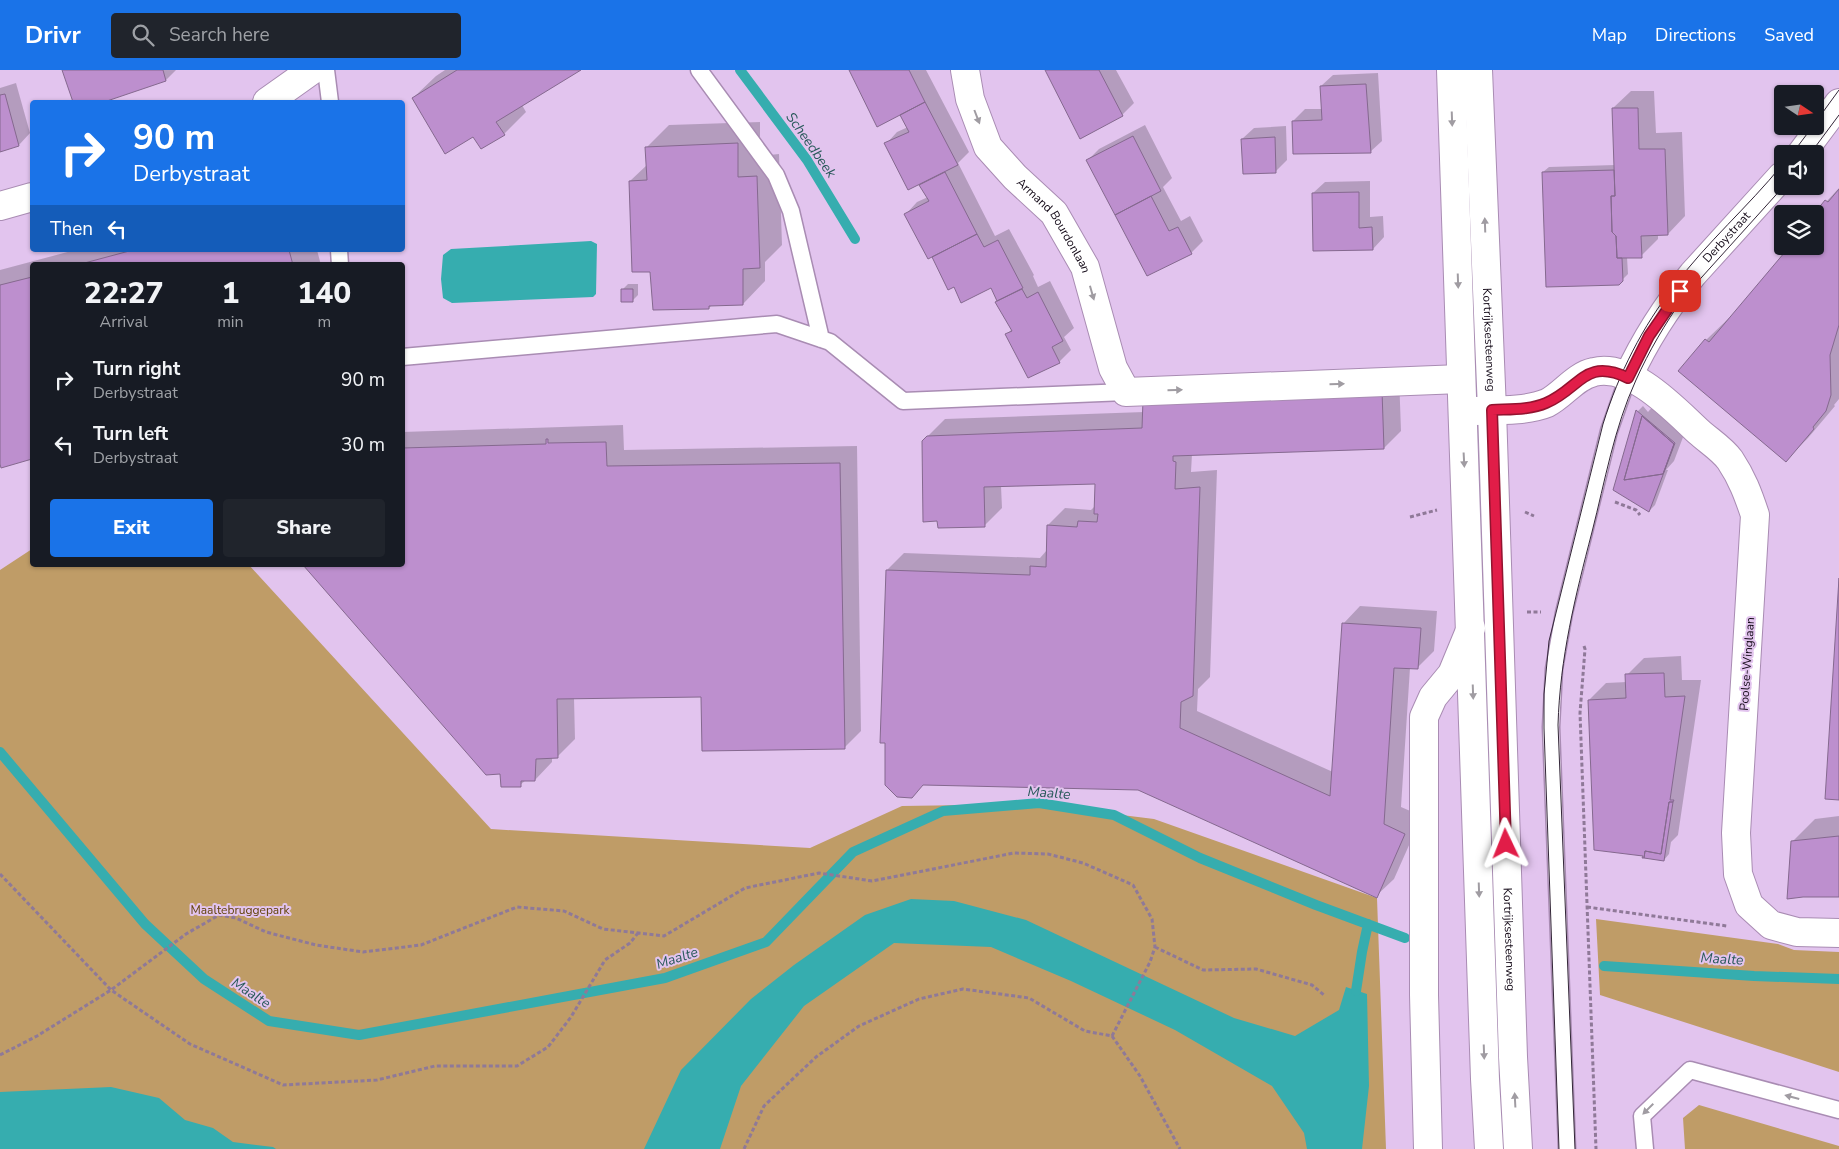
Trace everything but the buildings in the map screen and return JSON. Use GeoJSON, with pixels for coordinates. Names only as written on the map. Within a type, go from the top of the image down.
{"type":"FeatureCollection","features":[{"type":"Feature","properties":{"kind":"street"},"geometry":{"type":"LineString","coordinates":[[270,100],[312,70]]}},
{"type":"Feature","properties":{"kind":"street","name":"Armand Bourdonlaan"},"geometry":{"type":"LineString","coordinates":[[964,70],[970,99],[988,147],[1015,177],[1054,213],[1085,266],[1113,368],[1126,392]]}},
{"type":"Feature","properties":{"kind":"street"},"geometry":{"type":"LineString","coordinates":[[1451,70],[1489,1149]]}},
{"type":"Feature","properties":{"kind":"street","name":"Kortrijksesteenweg"},"geometry":{"type":"LineString","coordinates":[[1478,70],[1491,378],[1518,1149]]}},
{"type":"Feature","properties":{"kind":"street"},"geometry":{"type":"LineString","coordinates":[[1808,145],[1839,103]]}},
{"type":"Feature","properties":{"kind":"street","name":"Derbystraat"},"geometry":{"type":"LineString","coordinates":[[1628,378],[1649,336],[1680,291],[1693,274],[1774,185]]}},
{"type":"Feature","properties":{"kind":"street"},"geometry":{"type":"LineString","coordinates":[[0,206],[30,198]]}},
{"type":"Feature","properties":{"kind":"street"},"geometry":{"type":"LineString","coordinates":[[1462,411],[1529,408],[1547,403],[1581,377],[1592,372],[1603,370],[1621,374],[1628,378]]}},
{"type":"Feature","properties":{"kind":"street","name":"Poolse-Winglaan"},"geometry":{"type":"LineString","coordinates":[[1628,378],[1656,392],[1728,458],[1744,483],[1755,515],[1736,833],[1738,874],[1749,904],[1772,925],[1797,932],[1839,933]]}},
{"type":"Feature","properties":{"kind":"street"},"geometry":{"type":"LineString","coordinates":[[1126,392],[1461,379]]}},
{"type":"Feature","properties":{"kind":"street"},"geometry":{"type":"LineString","coordinates":[[1428,1149],[1424,995],[1424,717],[1433,697],[1452,674],[1471,628]]}},
{"type":"Feature","properties":{"kind":"lane"},"geometry":{"type":"LineString","coordinates":[[326,70],[330,100]]}},
{"type":"Feature","properties":{"kind":"lane"},"geometry":{"type":"LineString","coordinates":[[699,70],[776,174],[791,211],[821,339]]}},
{"type":"Feature","properties":{"kind":"lane"},"geometry":{"type":"LineString","coordinates":[[405,357],[777,324],[830,342],[904,401],[1126,392]]}},
{"type":"Feature","properties":{"kind":"lane"},"geometry":{"type":"LineString","coordinates":[[1461,379],[1491,378]]}},
{"type":"Feature","properties":{"kind":"lane"},"geometry":{"type":"LineString","coordinates":[[1567,1149],[1551,727],[1554,669],[1564,614],[1609,431],[1628,378]]}},
{"type":"Feature","properties":{"kind":"lane"},"geometry":{"type":"LineString","coordinates":[[1645,1149],[1642,1116],[1690,1070],[1839,1110]]}},
{"type":"Feature","properties":{"kind":"path"},"geometry":{"type":"LineString","coordinates":[[1607,499],[1636,510],[1640,515]]}},
{"type":"Feature","properties":{"kind":"path"},"geometry":{"type":"LineString","coordinates":[[0,1055],[37,1036],[111,990],[186,934],[219,915],[236,918],[266,932],[316,944],[363,952],[421,945],[517,907],[564,911],[603,929],[664,936],[745,888],[819,873],[872,882],[1014,853],[1048,854],[1083,863],[1133,885],[1152,919],[1155,947],[1150,962],[1112,1036]]}},
{"type":"Feature","properties":{"kind":"path"},"geometry":{"type":"LineString","coordinates":[[0,874],[111,990],[190,1044],[283,1085],[377,1080],[435,1066],[518,1066],[548,1047],[571,1017],[605,960],[630,943],[638,933]]}},
{"type":"Feature","properties":{"kind":"path"},"geometry":{"type":"LineString","coordinates":[[1587,907],[1746,929],[1772,925]]}},
{"type":"Feature","properties":{"kind":"path"},"geometry":{"type":"LineString","coordinates":[[1155,947],[1203,970],[1256,970],[1312,985],[1324,995]]}},
{"type":"Feature","properties":{"kind":"path"},"geometry":{"type":"LineString","coordinates":[[744,1149],[764,1106],[816,1057],[859,1026],[919,1000],[963,989],[1029,998],[1086,1031],[1112,1036],[1140,1076],[1180,1149]]}},
{"type":"Feature","properties":{"kind":"green space","name":"Maaltebruggepark"},"geometry":{"type":"Polygon","coordinates":[[[30,550],[30,567],[251,567],[491,829],[810,848],[902,806],[1033,804],[1154,819],[1377,898],[1386,1149],[0,1149],[0,570],[30,550]]]}},
{"type":"Feature","properties":{"kind":"green space"},"geometry":{"type":"Polygon","coordinates":[[[1596,919],[1778,944],[1794,950],[1839,952],[1839,1072],[1600,995],[1596,919]]]}},
{"type":"Feature","properties":{"kind":"green space"},"geometry":{"type":"Polygon","coordinates":[[[1699,1105],[1839,1146],[1839,1149],[1685,1149],[1683,1118],[1699,1105]]]}},
{"type":"Feature","properties":{"kind":"shaded area"},"geometry":{"type":"Polygon","coordinates":[[[591,241],[597,244],[596,294],[593,297],[452,303],[443,298],[441,279],[443,255],[451,249],[591,241]]]}},
{"type":"Feature","properties":{"kind":"shaded area"},"geometry":{"type":"Polygon","coordinates":[[[911,899],[954,901],[1026,920],[1234,1018],[1295,1036],[1339,1010],[1346,987],[1367,994],[1369,1086],[1362,1149],[1307,1149],[1304,1133],[1272,1086],[1175,1030],[1071,981],[991,947],[894,943],[804,1006],[741,1086],[720,1149],[644,1149],[681,1070],[751,999],[794,965],[865,915],[911,899]]]}},
{"type":"Feature","properties":{"kind":"shaded area"},"geometry":{"type":"Polygon","coordinates":[[[111,1087],[159,1098],[185,1120],[213,1128],[233,1142],[276,1149],[0,1149],[0,1092],[111,1087]]]}},
{"type":"Feature","properties":{"kind":"waterway","name":"Scheedbeek"},"geometry":{"type":"LineString","coordinates":[[740,70],[807,160],[855,239]]}},
{"type":"Feature","properties":{"kind":"waterway","name":"Maalte"},"geometry":{"type":"LineString","coordinates":[[0,752],[145,924],[204,979],[269,1021],[359,1035],[665,978],[766,942],[853,852],[943,811],[1039,803],[1114,815],[1200,858],[1316,905],[1405,938]]}},
{"type":"Feature","properties":{"kind":"waterway"},"geometry":{"type":"LineString","coordinates":[[1356,991],[1368,924]]}},
{"type":"Feature","properties":{"kind":"waterway","name":"Maalte"},"geometry":{"type":"LineString","coordinates":[[1604,966],[1754,976],[1839,979]]}},
{"type":"Feature","properties":{"kind":"tram line"},"geometry":{"type":"LineString","coordinates":[[1824,111],[1839,90]]}},
{"type":"Feature","properties":{"kind":"tram line"},"geometry":{"type":"LineString","coordinates":[[1817,145],[1839,115]]}},
{"type":"Feature","properties":{"kind":"tram line"},"geometry":{"type":"LineString","coordinates":[[1799,145],[1806,135]]}},
{"type":"Feature","properties":{"kind":"tram line"},"geometry":{"type":"LineString","coordinates":[[1559,1149],[1544,728],[1544,694],[1549,641],[1603,424],[1624,369],[1652,317],[1687,269],[1774,174]]}},
{"type":"Feature","properties":{"kind":"tram line"},"geometry":{"type":"LineString","coordinates":[[1575,1149],[1558,725],[1565,652],[1574,604],[1616,436],[1628,398],[1646,359],[1683,298],[1776,195]]}},
{"type":"Feature","properties":{"kind":"route"},"geometry":{"type":"LineString","coordinates":[[1506,844],[1492,410],[1529,408],[1547,403],[1581,377],[1592,372],[1603,370],[1621,374],[1628,378],[1649,336],[1680,291]]}}]}
